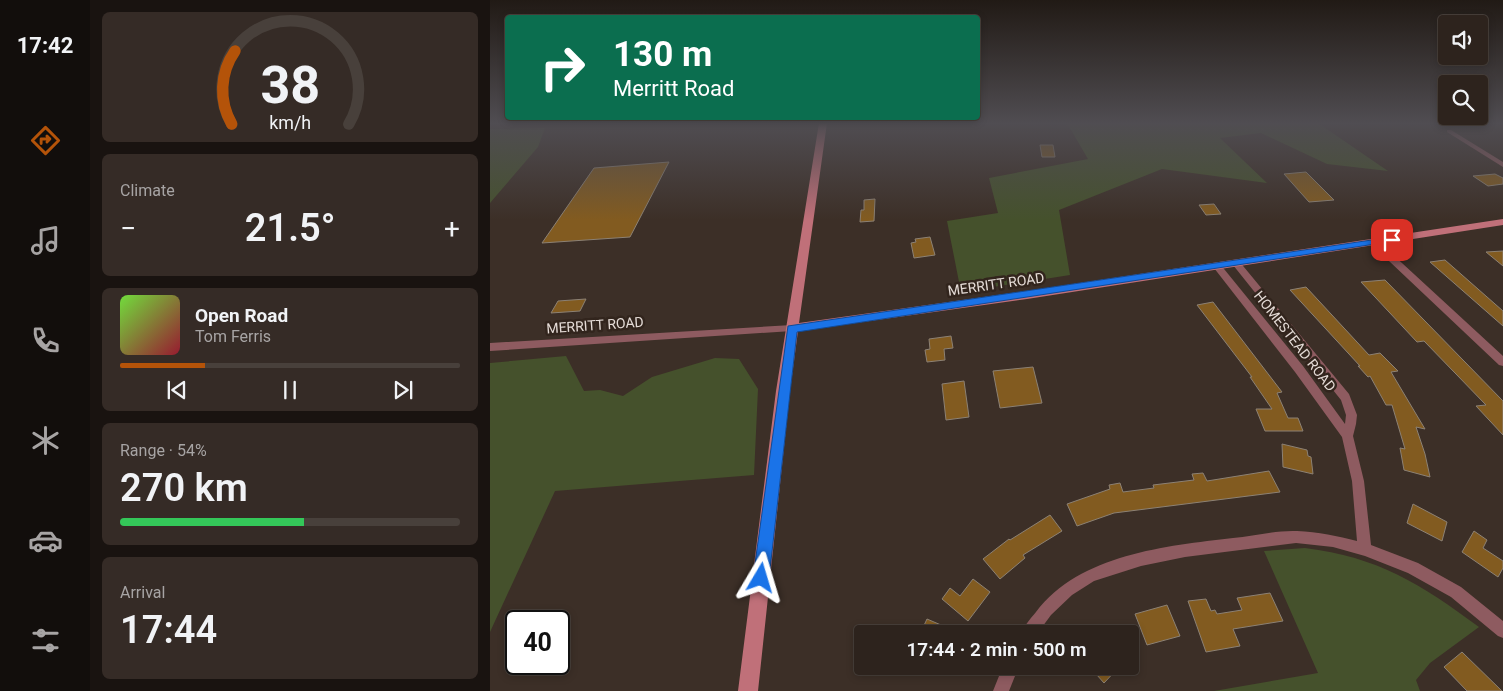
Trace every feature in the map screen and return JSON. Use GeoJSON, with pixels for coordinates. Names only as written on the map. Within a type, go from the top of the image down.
{"type":"FeatureCollection","features":[{"type":"Feature","properties":{"kind":"street"},"geometry":{"type":"LineString","coordinates":[[748,691],[792,328],[818,155]]}},
{"type":"Feature","properties":{"kind":"street"},"geometry":{"type":"LineString","coordinates":[[1488,155],[1503,165]]}},
{"type":"Feature","properties":{"kind":"street","name":"MERRITT ROAD"},"geometry":{"type":"LineString","coordinates":[[490,347],[792,328],[1502,224]]}},
{"type":"Feature","properties":{"kind":"street"},"geometry":{"type":"LineString","coordinates":[[1374,242],[1393,257],[1503,362]]}},
{"type":"Feature","properties":{"kind":"street","name":"HOMESTEAD ROAD"},"geometry":{"type":"LineString","coordinates":[[1236,263],[1344,394],[1351,409],[1352,424],[1347,436]]}},
{"type":"Feature","properties":{"kind":"street","name":"HOMESTEAD ROAD"},"geometry":{"type":"LineString","coordinates":[[1217,266],[1299,369],[1347,436],[1358,481],[1365,549]]}},
{"type":"Feature","properties":{"kind":"street"},"geometry":{"type":"LineString","coordinates":[[1035,625],[1046,610],[1067,590],[1091,574],[1141,559],[1229,543],[1296,537],[1334,541],[1365,549],[1413,568],[1456,592],[1503,631]]}},
{"type":"Feature","properties":{"kind":"street"},"geometry":{"type":"LineString","coordinates":[[1001,691],[1007,675]]}},
{"type":"Feature","properties":{"kind":"green space"},"geometry":{"type":"Polygon","coordinates":[[[490,155],[531,155],[490,203],[490,155]]]}},
{"type":"Feature","properties":{"kind":"green space"},"geometry":{"type":"Polygon","coordinates":[[[1086,155],[1238,155],[1267,183],[1162,169],[1059,210],[1070,275],[961,292],[947,221],[998,213],[989,178],[1088,159],[1086,155]]]}},
{"type":"Feature","properties":{"kind":"green space"},"geometry":{"type":"Polygon","coordinates":[[[1308,155],[1365,155],[1388,171],[1327,164],[1308,155]]]}},
{"type":"Feature","properties":{"kind":"green space"},"geometry":{"type":"Polygon","coordinates":[[[566,356],[584,391],[600,390],[623,396],[652,377],[715,358],[739,359],[758,389],[754,475],[555,491],[490,632],[490,363],[566,356]]]}},
{"type":"Feature","properties":{"kind":"green space"},"geometry":{"type":"Polygon","coordinates":[[[1305,548],[1355,558],[1398,575],[1418,585],[1479,627],[1430,663],[1416,680],[1420,691],[1214,691],[1318,673],[1264,551],[1305,548]]]}},
{"type":"Feature","properties":{"kind":"building"},"geometry":{"type":"Polygon","coordinates":[[[1042,155],[1055,155],[1055,157],[1042,157],[1042,155]]]}},
{"type":"Feature","properties":{"kind":"building"},"geometry":{"type":"Polygon","coordinates":[[[669,162],[630,237],[542,243],[594,168],[669,162]]]}},
{"type":"Feature","properties":{"kind":"building"},"geometry":{"type":"Polygon","coordinates":[[[1306,172],[1334,200],[1309,202],[1284,174],[1306,172]]]}},
{"type":"Feature","properties":{"kind":"building"},"geometry":{"type":"Polygon","coordinates":[[[1495,174],[1503,178],[1503,184],[1488,186],[1473,176],[1495,174]]]}},
{"type":"Feature","properties":{"kind":"building"},"geometry":{"type":"Polygon","coordinates":[[[875,199],[874,221],[860,222],[861,210],[864,210],[864,200],[875,199]]]}},
{"type":"Feature","properties":{"kind":"building"},"geometry":{"type":"Polygon","coordinates":[[[1214,204],[1221,214],[1206,215],[1199,205],[1214,204]]]}},
{"type":"Feature","properties":{"kind":"building"},"geometry":{"type":"Polygon","coordinates":[[[930,237],[935,255],[914,258],[911,243],[916,242],[915,239],[930,237]]]}},
{"type":"Feature","properties":{"kind":"building"},"geometry":{"type":"Polygon","coordinates":[[[1503,251],[1503,266],[1486,252],[1503,251]]]}},
{"type":"Feature","properties":{"kind":"building"},"geometry":{"type":"Polygon","coordinates":[[[1445,260],[1503,311],[1503,326],[1430,262],[1445,260]]]}},
{"type":"Feature","properties":{"kind":"building"},"geometry":{"type":"Polygon","coordinates":[[[1385,280],[1503,401],[1503,435],[1476,406],[1486,405],[1424,341],[1417,342],[1361,282],[1385,280]]]}},
{"type":"Feature","properties":{"kind":"building"},"geometry":{"type":"Polygon","coordinates":[[[1306,287],[1369,355],[1380,353],[1398,371],[1391,372],[1425,429],[1416,427],[1430,477],[1404,470],[1400,448],[1405,449],[1392,405],[1386,405],[1370,376],[1368,377],[1290,290],[1306,287]]]}},
{"type":"Feature","properties":{"kind":"building"},"geometry":{"type":"Polygon","coordinates":[[[586,299],[580,311],[551,313],[558,301],[586,299]]]}},
{"type":"Feature","properties":{"kind":"building"},"geometry":{"type":"Polygon","coordinates":[[[1213,302],[1282,392],[1277,393],[1288,418],[1298,418],[1303,431],[1265,431],[1256,409],[1272,409],[1250,377],[1252,377],[1197,305],[1213,302]]]}},
{"type":"Feature","properties":{"kind":"building"},"geometry":{"type":"Polygon","coordinates":[[[951,336],[953,348],[944,349],[945,360],[927,362],[925,350],[930,349],[929,339],[951,336]]]}},
{"type":"Feature","properties":{"kind":"building"},"geometry":{"type":"Polygon","coordinates":[[[1033,367],[1042,403],[1000,408],[993,371],[1033,367]]]}},
{"type":"Feature","properties":{"kind":"building"},"geometry":{"type":"Polygon","coordinates":[[[964,381],[969,417],[946,420],[942,384],[964,381]]]}},
{"type":"Feature","properties":{"kind":"building"},"geometry":{"type":"Polygon","coordinates":[[[1282,444],[1307,450],[1308,456],[1311,457],[1313,474],[1283,467],[1282,444]]]}},
{"type":"Feature","properties":{"kind":"building"},"geometry":{"type":"Polygon","coordinates":[[[1269,471],[1280,492],[1114,513],[1077,526],[1067,504],[1110,489],[1109,485],[1120,483],[1123,492],[1154,488],[1153,485],[1194,480],[1192,474],[1203,473],[1207,481],[1269,471]]]}},
{"type":"Feature","properties":{"kind":"building"},"geometry":{"type":"Polygon","coordinates":[[[1413,504],[1447,522],[1442,541],[1407,523],[1413,504]]]}},
{"type":"Feature","properties":{"kind":"building"},"geometry":{"type":"Polygon","coordinates":[[[1050,515],[1062,531],[1023,555],[1025,558],[1000,579],[983,559],[1009,539],[1050,515]]]}},
{"type":"Feature","properties":{"kind":"building"},"geometry":{"type":"Polygon","coordinates":[[[1474,531],[1487,540],[1483,548],[1503,561],[1503,568],[1498,577],[1462,552],[1474,531]]]}},
{"type":"Feature","properties":{"kind":"building"},"geometry":{"type":"Polygon","coordinates":[[[973,579],[990,592],[968,621],[942,599],[950,588],[960,596],[973,579]]]}},
{"type":"Feature","properties":{"kind":"building"},"geometry":{"type":"Polygon","coordinates":[[[1270,593],[1283,621],[1233,629],[1240,646],[1206,652],[1188,601],[1206,599],[1211,611],[1215,610],[1217,614],[1242,610],[1237,598],[1270,593]]]}},
{"type":"Feature","properties":{"kind":"building"},"geometry":{"type":"Polygon","coordinates":[[[1167,605],[1180,636],[1147,645],[1135,614],[1167,605]]]}},
{"type":"Feature","properties":{"kind":"building"},"geometry":{"type":"Polygon","coordinates":[[[927,619],[941,625],[924,625],[927,619]]]}},
{"type":"Feature","properties":{"kind":"building"},"geometry":{"type":"Polygon","coordinates":[[[1462,652],[1502,691],[1467,691],[1444,667],[1462,652]]]}},
{"type":"Feature","properties":{"kind":"building"},"geometry":{"type":"Polygon","coordinates":[[[1097,675],[1112,675],[1104,683],[1097,675]]]}},
{"type":"Feature","properties":{"kind":"route"},"geometry":{"type":"LineString","coordinates":[[761,578],[792,328],[1392,240]]}}]}
